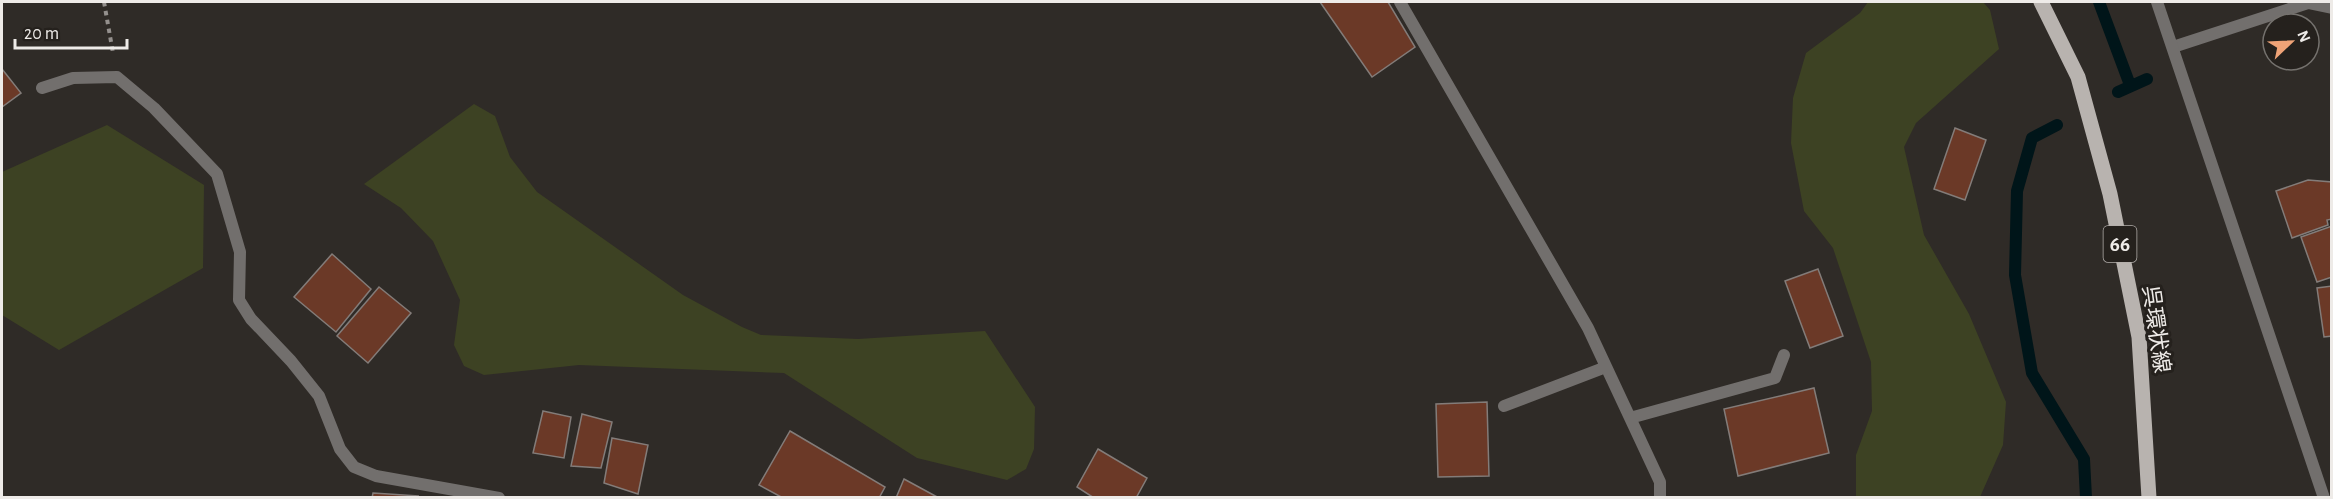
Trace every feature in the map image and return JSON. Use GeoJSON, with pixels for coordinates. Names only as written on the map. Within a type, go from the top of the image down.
{"type":"FeatureCollection","features":[{"type":"Feature","properties":{"kind":"main road","name":"呉環状線"},"geometry":{"type":"LineString","coordinates":[[2042,2],[2078,77],[2110,194],[2139,337],[2149,498]]}},
{"type":"Feature","properties":{"kind":"street"},"geometry":{"type":"LineString","coordinates":[[1400,2],[1588,328],[1660,482],[1660,498]]}},
{"type":"Feature","properties":{"kind":"street"},"geometry":{"type":"LineString","coordinates":[[2157,2],[2324,498]]}},
{"type":"Feature","properties":{"kind":"street"},"geometry":{"type":"LineString","coordinates":[[2173,47],[2308,3],[2331,8]]}},
{"type":"Feature","properties":{"kind":"street"},"geometry":{"type":"LineString","coordinates":[[42,88],[73,78],[117,77],[154,108],[217,174],[240,252],[239,300],[251,319],[291,361],[319,396],[340,449],[354,466],[376,476],[500,498]]}},
{"type":"Feature","properties":{"kind":"street"},"geometry":{"type":"LineString","coordinates":[[1630,418],[1775,378],[1784,355]]}},
{"type":"Feature","properties":{"kind":"street"},"geometry":{"type":"LineString","coordinates":[[1504,406],[1606,367]]}},
{"type":"Feature","properties":{"kind":"path"},"geometry":{"type":"LineString","coordinates":[[104,2],[117,77]]}},
{"type":"Feature","properties":{"kind":"green space"},"geometry":{"type":"Polygon","coordinates":[[[1868,2],[1983,2],[1990,10],[1999,49],[1916,123],[1904,147],[1924,235],[1969,314],[2006,402],[2003,445],[1980,497],[1856,497],[1856,455],[1872,411],[1871,362],[1833,248],[1804,211],[1791,143],[1793,98],[1806,53],[1860,13],[1868,2]]]}},
{"type":"Feature","properties":{"kind":"green space"},"geometry":{"type":"Polygon","coordinates":[[[474,104],[495,116],[510,157],[537,192],[683,295],[742,327],[761,335],[858,339],[985,331],[1035,407],[1034,449],[1026,469],[1007,480],[917,458],[784,373],[579,365],[484,375],[464,366],[454,345],[460,300],[433,241],[401,208],[364,184],[474,104]]]}},
{"type":"Feature","properties":{"kind":"green space"},"geometry":{"type":"Polygon","coordinates":[[[107,125],[204,185],[203,268],[59,350],[2,315],[2,172],[107,125]]]}},
{"type":"Feature","properties":{"kind":"building"},"geometry":{"type":"Polygon","coordinates":[[[1320,2],[1388,2],[1415,47],[1372,77],[1320,2]]]}},
{"type":"Feature","properties":{"kind":"building"},"geometry":{"type":"Polygon","coordinates":[[[2,69],[21,93],[2,107],[2,69]]]}},
{"type":"Feature","properties":{"kind":"building"},"geometry":{"type":"Polygon","coordinates":[[[1955,128],[1986,140],[1965,200],[1934,189],[1955,128]]]}},
{"type":"Feature","properties":{"kind":"building"},"geometry":{"type":"Polygon","coordinates":[[[2308,180],[2332,182],[2332,219],[2327,220],[2328,225],[2292,238],[2276,191],[2308,180]]]}},
{"type":"Feature","properties":{"kind":"building"},"geometry":{"type":"Polygon","coordinates":[[[2332,226],[2332,277],[2317,282],[2301,237],[2332,226]]]}},
{"type":"Feature","properties":{"kind":"building"},"geometry":{"type":"Polygon","coordinates":[[[332,254],[371,289],[336,332],[294,297],[332,254]]]}},
{"type":"Feature","properties":{"kind":"building"},"geometry":{"type":"Polygon","coordinates":[[[1818,269],[1843,336],[1810,348],[1785,281],[1818,269]]]}},
{"type":"Feature","properties":{"kind":"building"},"geometry":{"type":"Polygon","coordinates":[[[2332,286],[2332,336],[2324,337],[2317,288],[2332,286]]]}},
{"type":"Feature","properties":{"kind":"building"},"geometry":{"type":"Polygon","coordinates":[[[379,287],[411,313],[368,363],[337,336],[379,287]]]}},
{"type":"Feature","properties":{"kind":"building"},"geometry":{"type":"Polygon","coordinates":[[[1814,388],[1829,453],[1738,476],[1724,409],[1814,388]]]}},
{"type":"Feature","properties":{"kind":"building"},"geometry":{"type":"Polygon","coordinates":[[[1487,402],[1489,476],[1438,477],[1436,404],[1487,402]]]}},
{"type":"Feature","properties":{"kind":"building"},"geometry":{"type":"Polygon","coordinates":[[[543,411],[571,417],[564,458],[533,453],[543,411]]]}},
{"type":"Feature","properties":{"kind":"building"},"geometry":{"type":"Polygon","coordinates":[[[582,414],[612,422],[601,468],[571,466],[582,414]]]}},
{"type":"Feature","properties":{"kind":"building"},"geometry":{"type":"Polygon","coordinates":[[[790,431],[885,487],[879,498],[783,498],[759,485],[790,431]]]}},
{"type":"Feature","properties":{"kind":"building"},"geometry":{"type":"Polygon","coordinates":[[[612,438],[648,445],[638,494],[604,483],[612,438]]]}},
{"type":"Feature","properties":{"kind":"building"},"geometry":{"type":"Polygon","coordinates":[[[1098,449],[1147,478],[1136,498],[1094,498],[1077,487],[1098,449]]]}},
{"type":"Feature","properties":{"kind":"building"},"geometry":{"type":"Polygon","coordinates":[[[904,479],[939,498],[896,498],[904,479]]]}},
{"type":"Feature","properties":{"kind":"building"},"geometry":{"type":"Polygon","coordinates":[[[373,493],[419,496],[372,498],[373,493]]]}},
{"type":"Feature","properties":{"kind":"waterway"},"geometry":{"type":"LineString","coordinates":[[2099,2],[2130,85]]}},
{"type":"Feature","properties":{"kind":"waterway"},"geometry":{"type":"LineString","coordinates":[[2118,92],[2147,79]]}},
{"type":"Feature","properties":{"kind":"waterway"},"geometry":{"type":"LineString","coordinates":[[2057,125],[2032,138],[2017,191],[2015,275],[2032,373],[2084,459],[2086,498]]}}]}
